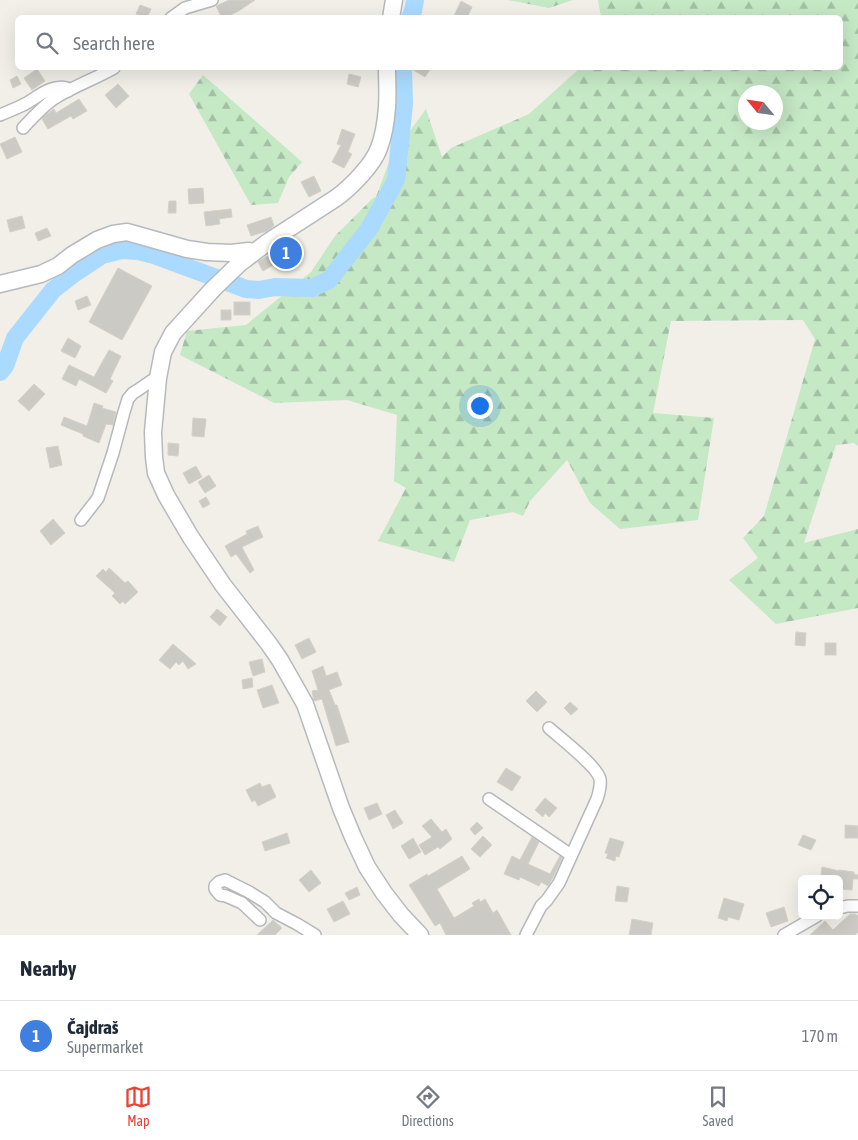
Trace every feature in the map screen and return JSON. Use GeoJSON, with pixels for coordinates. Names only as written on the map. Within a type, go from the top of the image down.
{"type":"FeatureCollection","features":[{"type":"Feature","properties":{"kind":"main road"},"geometry":{"type":"LineString","coordinates":[[392,15],[394,0]]}},
{"type":"Feature","properties":{"kind":"main road"},"geometry":{"type":"LineString","coordinates":[[387,70],[385,126],[378,150],[356,181],[340,195],[254,252],[225,276],[173,332],[163,352],[158,378],[153,432],[156,473],[166,494],[190,536],[223,585],[269,644],[305,704],[341,808],[367,867],[401,915],[420,935]]}},
{"type":"Feature","properties":{"kind":"main road"},"geometry":{"type":"LineString","coordinates":[[0,284],[41,274],[58,266],[97,240],[112,234],[127,232],[186,249],[207,252],[254,252]]}},
{"type":"Feature","properties":{"kind":"street"},"geometry":{"type":"LineString","coordinates":[[175,15],[185,8],[212,0]]}},
{"type":"Feature","properties":{"kind":"street"},"geometry":{"type":"LineString","coordinates":[[23,128],[53,99],[111,70]]}},
{"type":"Feature","properties":{"kind":"street"},"geometry":{"type":"LineString","coordinates":[[0,115],[60,86],[67,88],[68,91]]}},
{"type":"Feature","properties":{"kind":"street"},"geometry":{"type":"LineString","coordinates":[[81,520],[98,498],[128,400],[133,393],[158,378]]}},
{"type":"Feature","properties":{"kind":"street"},"geometry":{"type":"LineString","coordinates":[[526,935],[541,906],[548,900],[558,883],[597,799],[600,786],[600,777],[592,766],[549,728]]}},
{"type":"Feature","properties":{"kind":"street"},"geometry":{"type":"LineString","coordinates":[[489,799],[571,855]]}},
{"type":"Feature","properties":{"kind":"street"},"geometry":{"type":"LineString","coordinates":[[260,920],[242,903],[220,895],[215,886],[225,880],[249,892],[265,902],[276,913],[315,935]]}},
{"type":"Feature","properties":{"kind":"street"},"geometry":{"type":"LineString","coordinates":[[843,907],[858,906]]}},
{"type":"Feature","properties":{"kind":"street"},"geometry":{"type":"LineString","coordinates":[[784,935],[810,920]]}},
{"type":"Feature","properties":{"kind":"green space"},"geometry":{"type":"Polygon","coordinates":[[[508,0],[573,0],[549,8],[508,0]]]}},
{"type":"Feature","properties":{"kind":"green space"},"geometry":{"type":"Polygon","coordinates":[[[598,0],[858,0],[858,446],[854,443],[836,445],[804,543],[858,529],[858,608],[776,624],[729,580],[758,558],[743,538],[764,516],[815,339],[803,320],[671,321],[653,413],[714,418],[698,520],[620,529],[590,503],[567,460],[530,501],[523,516],[513,512],[470,520],[454,562],[378,541],[406,488],[394,481],[397,415],[347,400],[274,403],[180,355],[187,331],[246,325],[311,272],[335,236],[376,197],[391,157],[426,109],[442,157],[451,148],[529,114],[578,70],[843,70],[843,15],[601,15],[598,0]]]}},
{"type":"Feature","properties":{"kind":"green space"},"geometry":{"type":"Polygon","coordinates":[[[203,75],[302,162],[289,177],[278,203],[251,205],[189,94],[203,75]]]}},
{"type":"Feature","properties":{"kind":"building"},"geometry":{"type":"Polygon","coordinates":[[[229,0],[255,0],[231,15],[220,15],[216,6],[229,0]]]}},
{"type":"Feature","properties":{"kind":"building"},"geometry":{"type":"Polygon","coordinates":[[[461,1],[472,7],[468,15],[454,15],[461,1]]]}},
{"type":"Feature","properties":{"kind":"building"},"geometry":{"type":"Polygon","coordinates":[[[140,5],[151,9],[148,15],[136,14],[140,5]]]}},
{"type":"Feature","properties":{"kind":"building"},"geometry":{"type":"Polygon","coordinates":[[[38,70],[45,81],[32,90],[24,78],[38,70]]]}},
{"type":"Feature","properties":{"kind":"building"},"geometry":{"type":"Polygon","coordinates":[[[413,70],[430,70],[425,77],[413,70]]]}},
{"type":"Feature","properties":{"kind":"building"},"geometry":{"type":"Polygon","coordinates":[[[349,74],[361,77],[358,87],[347,84],[349,74]]]}},
{"type":"Feature","properties":{"kind":"building"},"geometry":{"type":"Polygon","coordinates":[[[17,76],[21,84],[13,88],[10,80],[17,76]]]}},
{"type":"Feature","properties":{"kind":"building"},"geometry":{"type":"Polygon","coordinates":[[[118,84],[129,96],[116,108],[105,95],[118,84]]]}},
{"type":"Feature","properties":{"kind":"building"},"geometry":{"type":"Polygon","coordinates":[[[79,99],[87,111],[73,119],[71,116],[48,129],[42,119],[43,117],[54,109],[56,113],[79,99]]]}},
{"type":"Feature","properties":{"kind":"building"},"geometry":{"type":"Polygon","coordinates":[[[342,129],[355,134],[348,152],[352,154],[344,168],[332,162],[341,145],[337,144],[342,129]]]}},
{"type":"Feature","properties":{"kind":"building"},"geometry":{"type":"Polygon","coordinates":[[[15,137],[22,152],[7,159],[0,144],[15,137]]]}},
{"type":"Feature","properties":{"kind":"building"},"geometry":{"type":"Polygon","coordinates":[[[314,176],[321,191],[309,197],[301,182],[314,176]]]}},
{"type":"Feature","properties":{"kind":"building"},"geometry":{"type":"Polygon","coordinates":[[[203,188],[204,203],[189,204],[188,189],[203,188]]]}},
{"type":"Feature","properties":{"kind":"building"},"geometry":{"type":"Polygon","coordinates":[[[169,201],[176,201],[176,213],[168,213],[169,201]]]}},
{"type":"Feature","properties":{"kind":"building"},"geometry":{"type":"Polygon","coordinates":[[[231,209],[232,217],[219,219],[220,224],[206,226],[204,212],[231,209]]]}},
{"type":"Feature","properties":{"kind":"building"},"geometry":{"type":"Polygon","coordinates":[[[22,216],[25,228],[10,232],[7,220],[22,216]]]}},
{"type":"Feature","properties":{"kind":"building"},"geometry":{"type":"Polygon","coordinates":[[[271,217],[274,226],[267,231],[251,236],[247,225],[271,217]]]}},
{"type":"Feature","properties":{"kind":"building"},"geometry":{"type":"Polygon","coordinates":[[[47,228],[51,236],[38,241],[35,233],[47,228]]]}},
{"type":"Feature","properties":{"kind":"building"},"geometry":{"type":"Polygon","coordinates":[[[288,247],[294,255],[284,262],[279,253],[288,247]]]}},
{"type":"Feature","properties":{"kind":"building"},"geometry":{"type":"Polygon","coordinates":[[[269,255],[275,264],[263,271],[258,262],[269,255]]]}},
{"type":"Feature","properties":{"kind":"building"},"geometry":{"type":"Polygon","coordinates":[[[118,268],[152,286],[122,340],[89,322],[118,268]]]}},
{"type":"Feature","properties":{"kind":"building"},"geometry":{"type":"Polygon","coordinates":[[[87,296],[91,305],[78,310],[75,301],[87,296]]]}},
{"type":"Feature","properties":{"kind":"building"},"geometry":{"type":"Polygon","coordinates":[[[234,302],[250,302],[250,315],[234,315],[234,302]]]}},
{"type":"Feature","properties":{"kind":"building"},"geometry":{"type":"Polygon","coordinates":[[[221,310],[231,310],[231,320],[221,320],[221,310]]]}},
{"type":"Feature","properties":{"kind":"building"},"geometry":{"type":"Polygon","coordinates":[[[68,338],[81,346],[75,358],[61,351],[68,338]]]}},
{"type":"Feature","properties":{"kind":"building"},"geometry":{"type":"Polygon","coordinates":[[[109,350],[121,356],[110,379],[113,381],[106,393],[79,379],[76,386],[62,379],[69,365],[94,377],[109,350]]]}},
{"type":"Feature","properties":{"kind":"building"},"geometry":{"type":"Polygon","coordinates":[[[34,384],[45,394],[29,411],[18,401],[34,384]]]}},
{"type":"Feature","properties":{"kind":"building"},"geometry":{"type":"Polygon","coordinates":[[[94,403],[103,406],[102,408],[116,412],[113,425],[106,424],[99,443],[61,425],[64,417],[87,426],[94,403]]]}},
{"type":"Feature","properties":{"kind":"building"},"geometry":{"type":"Polygon","coordinates":[[[193,418],[206,419],[204,437],[192,436],[193,418]]]}},
{"type":"Feature","properties":{"kind":"building"},"geometry":{"type":"Polygon","coordinates":[[[168,443],[179,444],[178,456],[168,455],[168,443]]]}},
{"type":"Feature","properties":{"kind":"building"},"geometry":{"type":"Polygon","coordinates":[[[58,446],[62,465],[50,468],[46,448],[58,446]]]}},
{"type":"Feature","properties":{"kind":"building"},"geometry":{"type":"Polygon","coordinates":[[[196,466],[202,477],[189,484],[183,473],[196,466]]]}},
{"type":"Feature","properties":{"kind":"building"},"geometry":{"type":"Polygon","coordinates":[[[209,475],[216,486],[205,493],[198,482],[209,475]]]}},
{"type":"Feature","properties":{"kind":"building"},"geometry":{"type":"Polygon","coordinates":[[[206,497],[210,504],[203,508],[199,501],[206,497]]]}},
{"type":"Feature","properties":{"kind":"building"},"geometry":{"type":"Polygon","coordinates":[[[53,519],[65,533],[51,545],[40,531],[53,519]]]}},
{"type":"Feature","properties":{"kind":"building"},"geometry":{"type":"Polygon","coordinates":[[[258,526],[263,537],[242,547],[254,570],[250,573],[236,554],[231,557],[225,546],[247,534],[246,531],[258,526]]]}},
{"type":"Feature","properties":{"kind":"building"},"geometry":{"type":"Polygon","coordinates":[[[109,568],[125,583],[128,581],[138,592],[125,604],[123,601],[120,604],[112,596],[115,593],[96,576],[103,569],[106,572],[109,568]]]}},
{"type":"Feature","properties":{"kind":"building"},"geometry":{"type":"Polygon","coordinates":[[[217,609],[227,617],[220,626],[210,617],[217,609]]]}},
{"type":"Feature","properties":{"kind":"building"},"geometry":{"type":"Polygon","coordinates":[[[796,632],[806,633],[805,646],[795,645],[796,632]]]}},
{"type":"Feature","properties":{"kind":"building"},"geometry":{"type":"Polygon","coordinates":[[[309,638],[316,652],[302,659],[295,645],[309,638]]]}},
{"type":"Feature","properties":{"kind":"building"},"geometry":{"type":"Polygon","coordinates":[[[825,643],[836,643],[836,655],[825,655],[825,643]]]}},
{"type":"Feature","properties":{"kind":"building"},"geometry":{"type":"Polygon","coordinates":[[[173,644],[196,664],[188,669],[183,661],[179,665],[176,662],[170,669],[159,660],[173,644]]]}},
{"type":"Feature","properties":{"kind":"building"},"geometry":{"type":"Polygon","coordinates":[[[262,659],[265,672],[253,676],[249,662],[262,659]]]}},
{"type":"Feature","properties":{"kind":"building"},"geometry":{"type":"Polygon","coordinates":[[[323,666],[326,676],[337,672],[342,685],[329,690],[335,705],[337,705],[349,742],[336,746],[322,699],[314,701],[312,691],[318,690],[312,671],[323,666]]]}},
{"type":"Feature","properties":{"kind":"building"},"geometry":{"type":"Polygon","coordinates":[[[252,678],[253,687],[243,689],[242,680],[252,678]]]}},
{"type":"Feature","properties":{"kind":"building"},"geometry":{"type":"Polygon","coordinates":[[[272,685],[279,703],[263,708],[257,690],[272,685]]]}},
{"type":"Feature","properties":{"kind":"building"},"geometry":{"type":"Polygon","coordinates":[[[536,691],[547,702],[537,712],[526,701],[536,691]]]}},
{"type":"Feature","properties":{"kind":"building"},"geometry":{"type":"Polygon","coordinates":[[[570,702],[578,709],[571,715],[564,708],[570,702]]]}},
{"type":"Feature","properties":{"kind":"building"},"geometry":{"type":"Polygon","coordinates":[[[506,768],[521,777],[512,791],[497,782],[506,768]]]}},
{"type":"Feature","properties":{"kind":"building"},"geometry":{"type":"Polygon","coordinates":[[[260,783],[262,787],[270,784],[276,797],[258,806],[255,800],[252,802],[246,790],[260,783]]]}},
{"type":"Feature","properties":{"kind":"building"},"geometry":{"type":"Polygon","coordinates":[[[545,798],[557,808],[549,817],[545,813],[543,817],[535,810],[545,798]]]}},
{"type":"Feature","properties":{"kind":"building"},"geometry":{"type":"Polygon","coordinates":[[[377,803],[382,814],[369,820],[364,808],[377,803]]]}},
{"type":"Feature","properties":{"kind":"building"},"geometry":{"type":"Polygon","coordinates":[[[395,810],[403,823],[393,829],[386,815],[395,810]]]}},
{"type":"Feature","properties":{"kind":"building"},"geometry":{"type":"Polygon","coordinates":[[[431,819],[442,832],[446,829],[452,839],[440,849],[438,847],[425,855],[419,845],[432,837],[422,826],[431,819]]]}},
{"type":"Feature","properties":{"kind":"building"},"geometry":{"type":"Polygon","coordinates":[[[477,822],[483,828],[475,835],[470,829],[477,822]]]}},
{"type":"Feature","properties":{"kind":"building"},"geometry":{"type":"Polygon","coordinates":[[[845,825],[858,826],[858,838],[845,838],[845,825]]]}},
{"type":"Feature","properties":{"kind":"building"},"geometry":{"type":"Polygon","coordinates":[[[287,833],[290,843],[265,851],[262,842],[287,833]]]}},
{"type":"Feature","properties":{"kind":"building"},"geometry":{"type":"Polygon","coordinates":[[[803,835],[816,840],[811,850],[798,845],[803,835]]]}},
{"type":"Feature","properties":{"kind":"building"},"geometry":{"type":"Polygon","coordinates":[[[483,836],[492,845],[480,857],[471,849],[483,836]]]}},
{"type":"Feature","properties":{"kind":"building"},"geometry":{"type":"Polygon","coordinates":[[[532,837],[539,842],[528,864],[550,874],[560,856],[562,858],[548,886],[541,882],[539,886],[520,877],[519,880],[504,874],[512,856],[520,860],[532,837]]]}},
{"type":"Feature","properties":{"kind":"building"},"geometry":{"type":"Polygon","coordinates":[[[413,838],[421,852],[409,859],[401,846],[413,838]]]}},
{"type":"Feature","properties":{"kind":"building"},"geometry":{"type":"Polygon","coordinates":[[[610,838],[624,842],[619,857],[616,856],[615,861],[606,858],[608,854],[605,853],[610,838]]]}},
{"type":"Feature","properties":{"kind":"building"},"geometry":{"type":"Polygon","coordinates":[[[462,856],[470,869],[437,889],[454,918],[474,906],[472,903],[479,899],[480,902],[485,899],[493,913],[497,910],[511,935],[446,935],[440,923],[435,926],[409,885],[462,856]]]}},
{"type":"Feature","properties":{"kind":"building"},"geometry":{"type":"Polygon","coordinates":[[[822,867],[854,872],[854,874],[858,875],[858,879],[853,879],[852,890],[843,889],[843,875],[821,875],[822,867]]]}},
{"type":"Feature","properties":{"kind":"building"},"geometry":{"type":"Polygon","coordinates":[[[311,870],[321,883],[309,892],[299,880],[311,870]]]}},
{"type":"Feature","properties":{"kind":"building"},"geometry":{"type":"Polygon","coordinates":[[[617,886],[629,888],[627,902],[615,901],[617,886]]]}},
{"type":"Feature","properties":{"kind":"building"},"geometry":{"type":"Polygon","coordinates":[[[357,887],[360,895],[349,900],[345,893],[357,887]]]}},
{"type":"Feature","properties":{"kind":"building"},"geometry":{"type":"Polygon","coordinates":[[[724,898],[744,904],[739,920],[728,917],[727,921],[718,918],[724,898]]]}},
{"type":"Feature","properties":{"kind":"building"},"geometry":{"type":"Polygon","coordinates":[[[343,901],[350,914],[334,922],[327,909],[343,901]]]}},
{"type":"Feature","properties":{"kind":"building"},"geometry":{"type":"Polygon","coordinates":[[[784,907],[788,921],[771,927],[766,913],[784,907]]]}},
{"type":"Feature","properties":{"kind":"building"},"geometry":{"type":"Polygon","coordinates":[[[850,914],[858,916],[858,932],[855,935],[810,935],[825,921],[833,930],[850,914]]]}},
{"type":"Feature","properties":{"kind":"building"},"geometry":{"type":"Polygon","coordinates":[[[632,919],[653,923],[651,935],[629,935],[632,919]]]}},
{"type":"Feature","properties":{"kind":"building"},"geometry":{"type":"Polygon","coordinates":[[[273,920],[282,928],[275,935],[257,935],[273,920]]]}},
{"type":"Feature","properties":{"kind":"waterway"},"geometry":{"type":"LineString","coordinates":[[411,15],[415,0]]}},
{"type":"Feature","properties":{"kind":"waterway"},"geometry":{"type":"LineString","coordinates":[[0,372],[5,366],[15,338],[53,290],[102,255],[122,250],[138,251],[154,255],[246,289],[259,290],[275,287],[312,288],[329,280],[369,229],[396,180],[404,104],[403,70]]}},
{"type":"Feature","properties":{"kind":"place","name":"Čajdraš"},"geometry":{"type":"Point","coordinates":[286,253]}}]}
